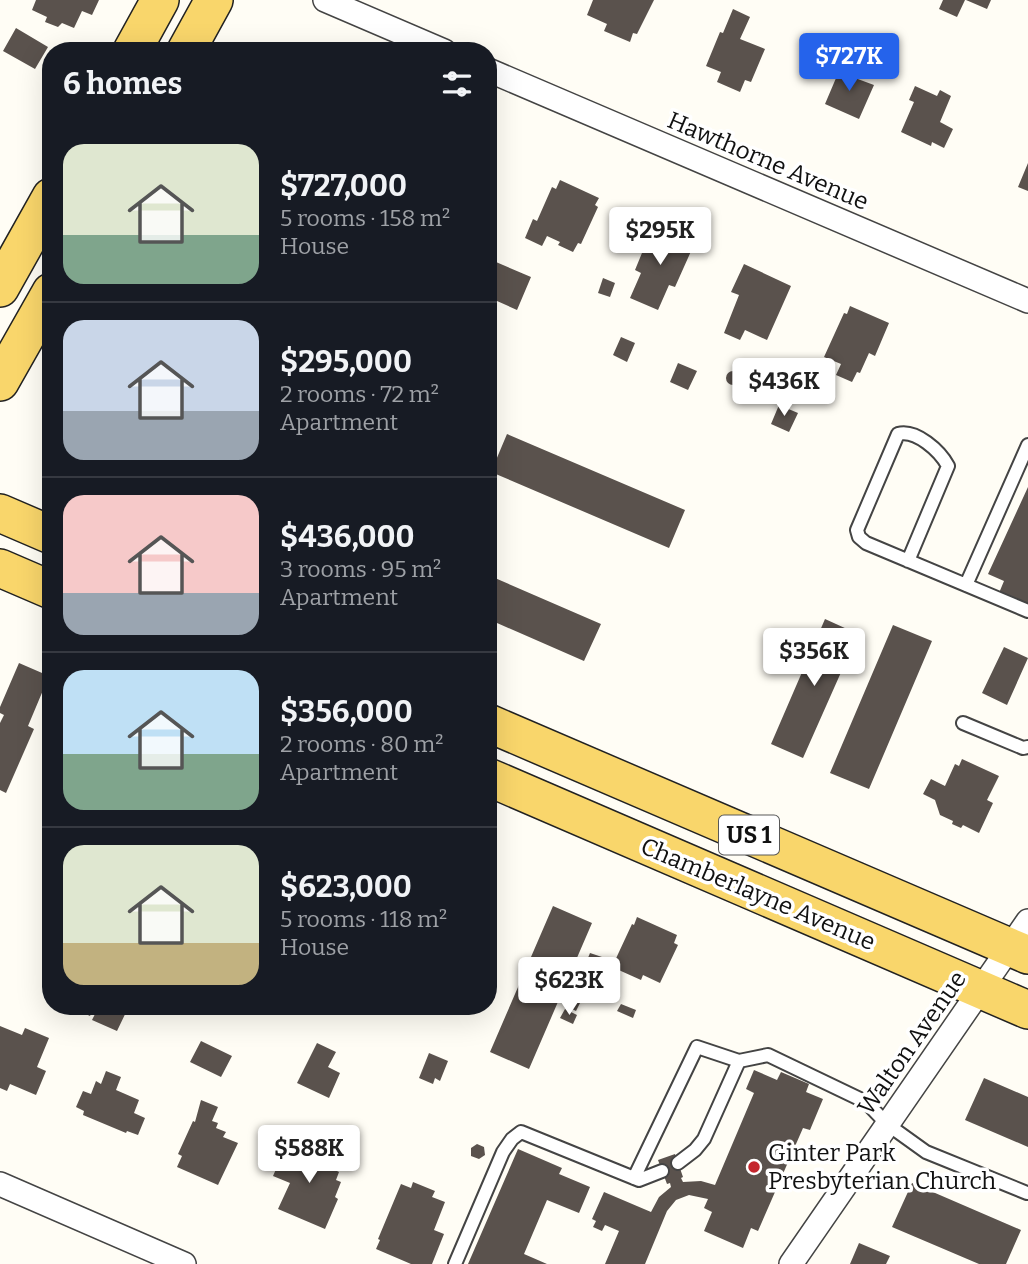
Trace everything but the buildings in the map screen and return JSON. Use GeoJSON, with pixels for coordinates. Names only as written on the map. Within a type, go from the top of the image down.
{"type":"FeatureCollection","features":[{"type":"Feature","properties":{"kind":"main road"},"geometry":{"type":"LineString","coordinates":[[137,42],[160,0]]}},
{"type":"Feature","properties":{"kind":"main road"},"geometry":{"type":"LineString","coordinates":[[191,42],[214,0]]}},
{"type":"Feature","properties":{"kind":"main road"},"geometry":{"type":"LineString","coordinates":[[0,288],[42,213]]}},
{"type":"Feature","properties":{"kind":"main road"},"geometry":{"type":"LineString","coordinates":[[0,383],[42,308]]}},
{"type":"Feature","properties":{"kind":"main road"},"geometry":{"type":"LineString","coordinates":[[0,513],[42,531]]}},
{"type":"Feature","properties":{"kind":"main road"},"geometry":{"type":"LineString","coordinates":[[0,568],[42,586]]}},
{"type":"Feature","properties":{"kind":"main road","name":"Chamberlayne Avenue"},"geometry":{"type":"LineString","coordinates":[[497,727],[1022,941]]}},
{"type":"Feature","properties":{"kind":"main road","name":"Chamberlayne Avenue"},"geometry":{"type":"LineString","coordinates":[[497,781],[1028,1010]]}},
{"type":"Feature","properties":{"kind":"street"},"geometry":{"type":"LineString","coordinates":[[325,0],[423,42]]}},
{"type":"Feature","properties":{"kind":"street","name":"Hawthorne Avenue"},"geometry":{"type":"LineString","coordinates":[[497,74],[1028,301]]}},
{"type":"Feature","properties":{"kind":"street","name":"Walton Avenue"},"geometry":{"type":"LineString","coordinates":[[791,1264],[980,989],[1022,941]]}},
{"type":"Feature","properties":{"kind":"street"},"geometry":{"type":"LineString","coordinates":[[0,1184],[184,1264]]}},
{"type":"Feature","properties":{"kind":"lane"},"geometry":{"type":"LineString","coordinates":[[908,561],[948,466],[943,457],[915,435],[905,432],[898,434],[857,530],[859,537],[866,543],[908,561],[1028,611]]}},
{"type":"Feature","properties":{"kind":"lane"},"geometry":{"type":"LineString","coordinates":[[966,585],[1028,444]]}},
{"type":"Feature","properties":{"kind":"lane"},"geometry":{"type":"LineString","coordinates":[[963,723],[1023,748],[1028,747]]}},
{"type":"Feature","properties":{"kind":"lane"},"geometry":{"type":"LineString","coordinates":[[634,1178],[696,1047],[739,1061],[768,1055],[866,1102],[887,1124],[926,1152],[1027,1193]]}},
{"type":"Feature","properties":{"kind":"lane"},"geometry":{"type":"LineString","coordinates":[[678,1163],[704,1139],[739,1061]]}},
{"type":"Feature","properties":{"kind":"lane"},"geometry":{"type":"LineString","coordinates":[[455,1264],[503,1152],[512,1139],[522,1132],[639,1180],[662,1171]]}},
{"type":"Feature","properties":{"kind":"place","name":"Ginter Park Presbyterian Church"},"geometry":{"type":"Point","coordinates":[754,1167]}}]}
